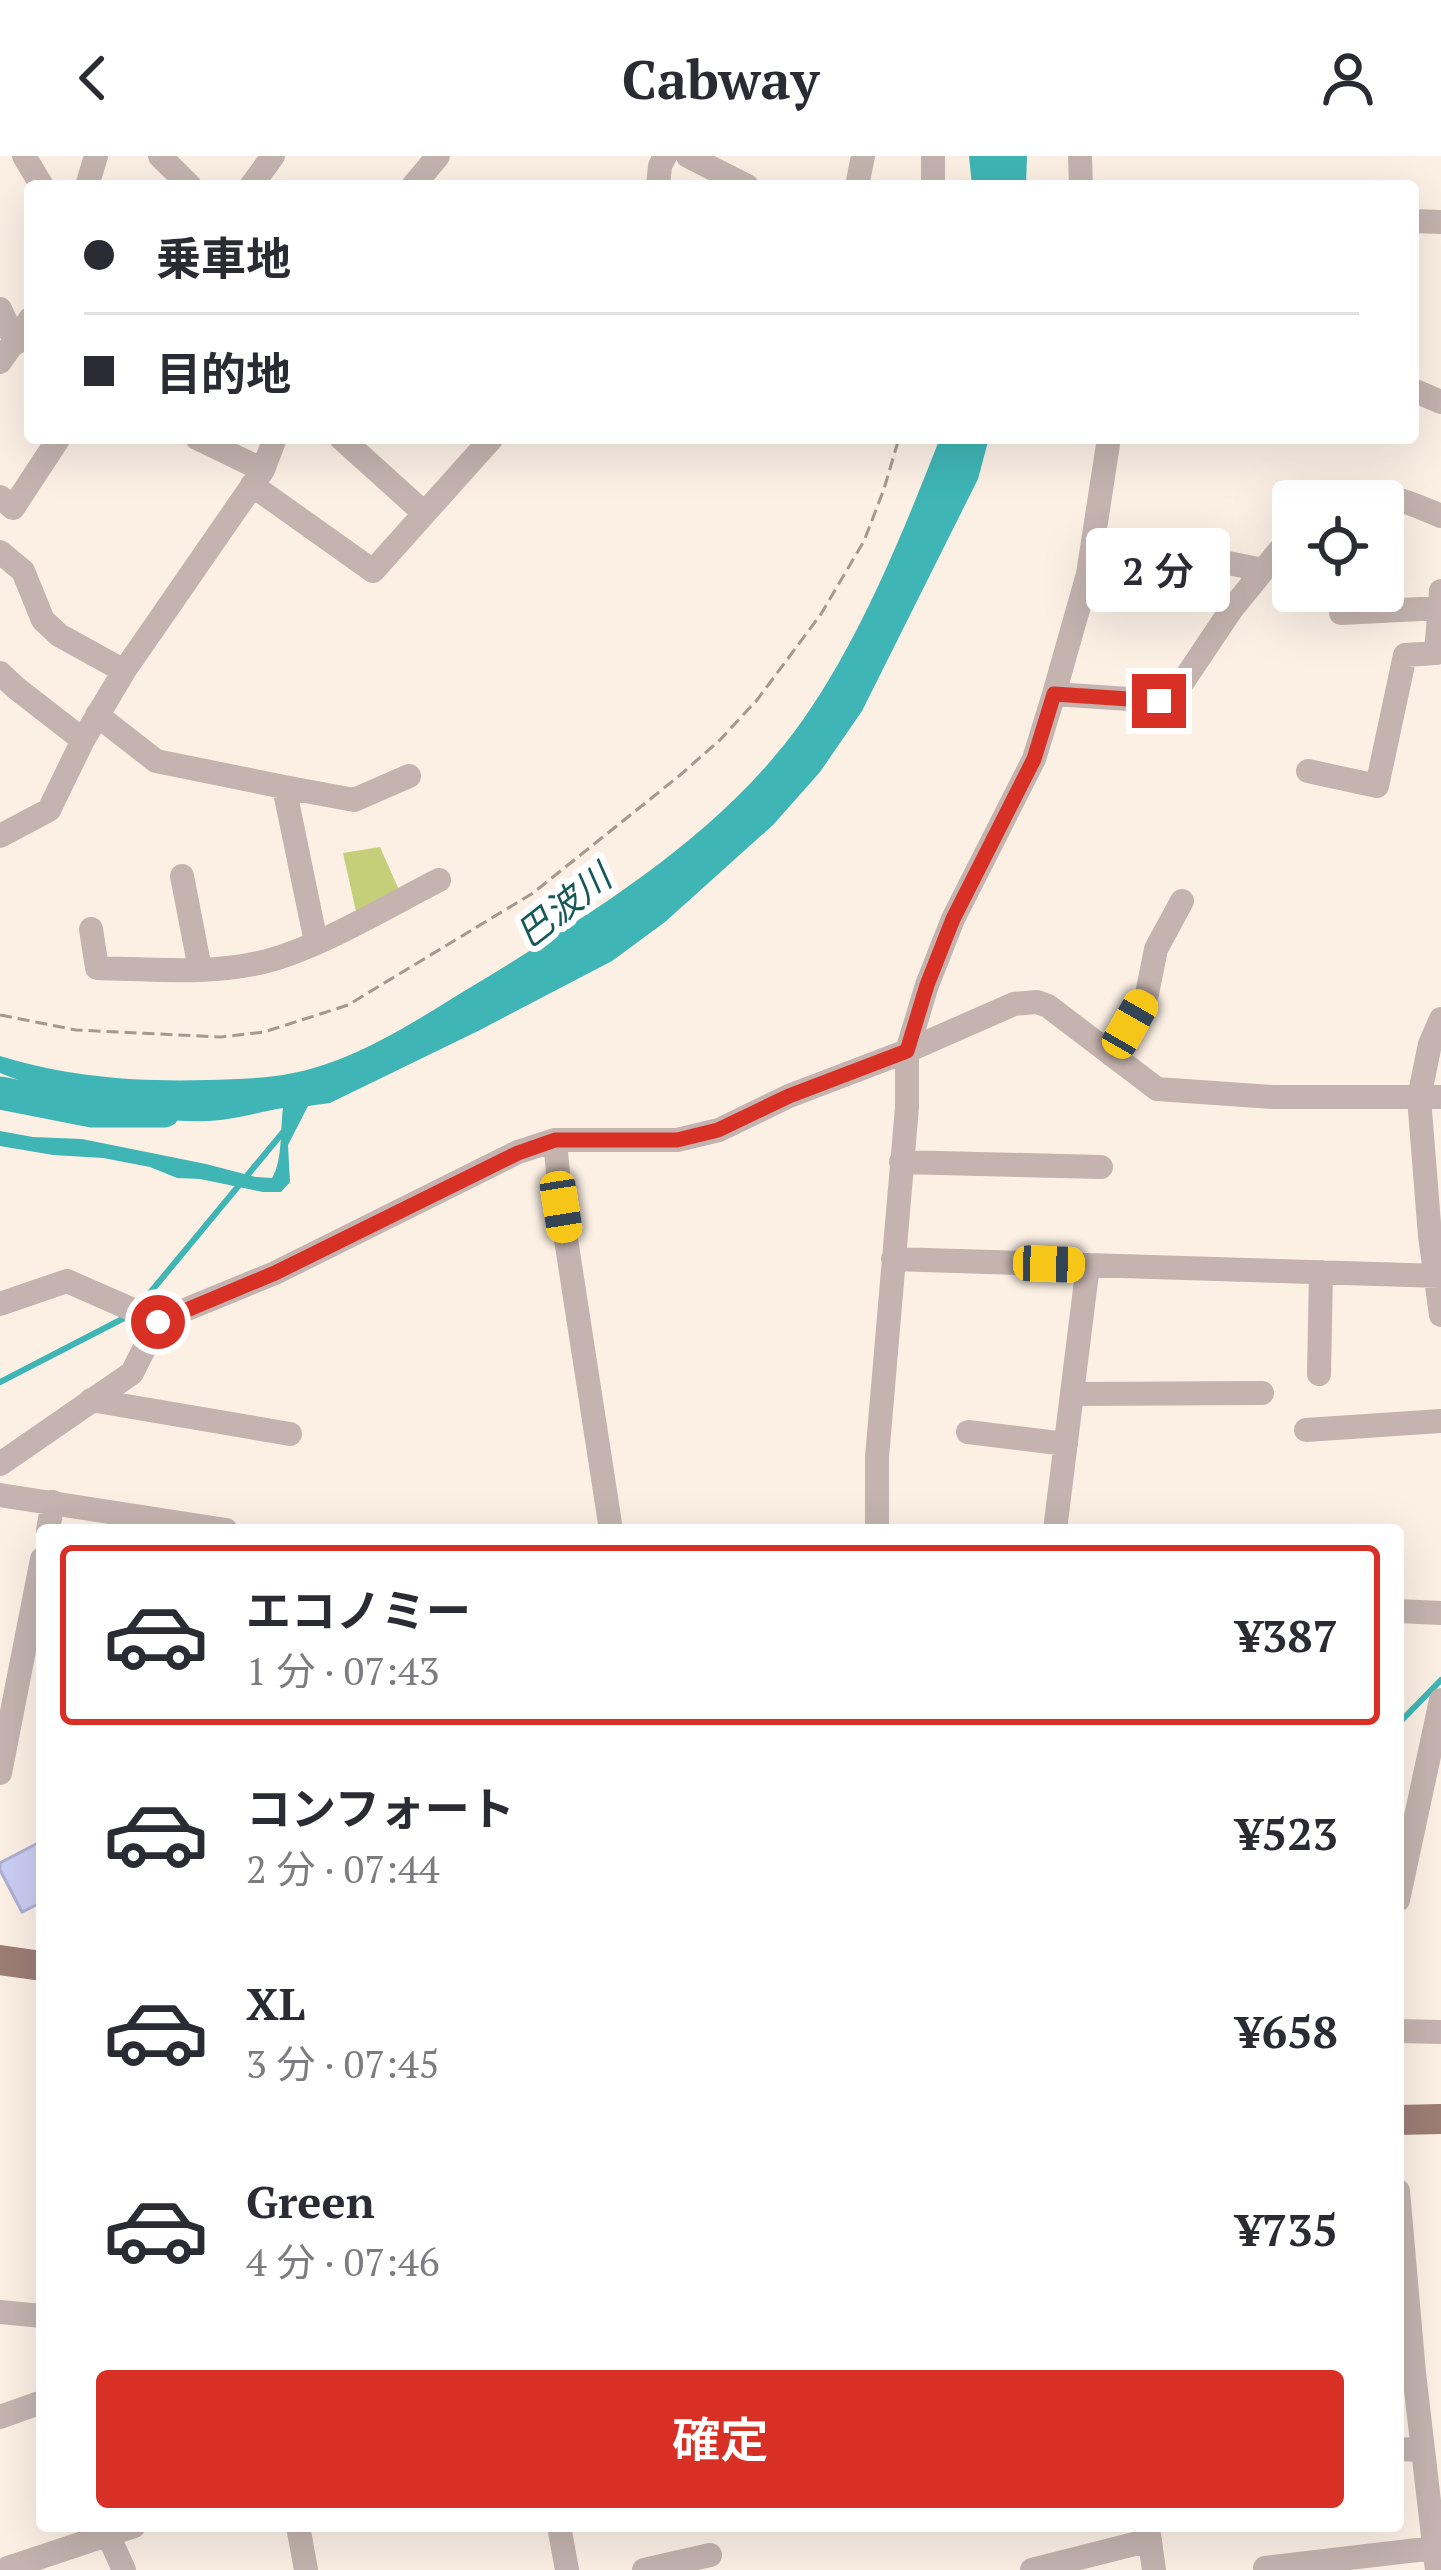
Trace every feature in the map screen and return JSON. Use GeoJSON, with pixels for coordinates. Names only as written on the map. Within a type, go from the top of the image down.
{"type":"FeatureCollection","features":[{"type":"Feature","properties":{"kind":"main road"},"geometry":{"type":"LineString","coordinates":[[0,1960],[36,1965]]}},
{"type":"Feature","properties":{"kind":"main road"},"geometry":{"type":"LineString","coordinates":[[1404,2120],[1441,2120]]}},
{"type":"Feature","properties":{"kind":"street"},"geometry":{"type":"LineString","coordinates":[[160,156],[184,180]]}},
{"type":"Feature","properties":{"kind":"street"},"geometry":{"type":"LineString","coordinates":[[418,180],[438,156]]}},
{"type":"Feature","properties":{"kind":"street"},"geometry":{"type":"LineString","coordinates":[[688,156],[735,180]]}},
{"type":"Feature","properties":{"kind":"street"},"geometry":{"type":"LineString","coordinates":[[0,309],[8,352]]}},
{"type":"Feature","properties":{"kind":"street"},"geometry":{"type":"LineString","coordinates":[[0,497],[13,508],[55,444]]}},
{"type":"Feature","properties":{"kind":"street"},"geometry":{"type":"LineString","coordinates":[[206,444],[258,478],[373,571],[486,444]]}},
{"type":"Feature","properties":{"kind":"street"},"geometry":{"type":"LineString","coordinates":[[0,836],[50,810],[97,715],[258,478],[272,444]]}},
{"type":"Feature","properties":{"kind":"street"},"geometry":{"type":"LineString","coordinates":[[348,444],[424,513]]}},
{"type":"Feature","properties":{"kind":"street"},"geometry":{"type":"LineString","coordinates":[[877,1524],[877,1457],[907,1107],[907,1051],[953,919],[1034,759],[1088,574],[1108,444]]}},
{"type":"Feature","properties":{"kind":"street"},"geometry":{"type":"LineString","coordinates":[[1404,501],[1441,515]]}},
{"type":"Feature","properties":{"kind":"street"},"geometry":{"type":"LineString","coordinates":[[0,552],[23,572],[43,620],[59,635],[124,671]]}},
{"type":"Feature","properties":{"kind":"street"},"geometry":{"type":"LineString","coordinates":[[1193,556],[1263,570]]}},
{"type":"Feature","properties":{"kind":"street"},"geometry":{"type":"LineString","coordinates":[[1054,694],[1159,701],[1176,692],[1272,559]]}},
{"type":"Feature","properties":{"kind":"street"},"geometry":{"type":"LineString","coordinates":[[1308,771],[1377,786],[1405,656],[1436,653],[1441,591]]}},
{"type":"Feature","properties":{"kind":"street"},"geometry":{"type":"LineString","coordinates":[[1341,613],[1440,608]]}},
{"type":"Feature","properties":{"kind":"street"},"geometry":{"type":"LineString","coordinates":[[0,673],[82,740]]}},
{"type":"Feature","properties":{"kind":"street"},"geometry":{"type":"LineString","coordinates":[[97,715],[156,761],[284,787],[354,800],[409,776]]}},
{"type":"Feature","properties":{"kind":"street"},"geometry":{"type":"LineString","coordinates":[[284,787],[316,942]]}},
{"type":"Feature","properties":{"kind":"street"},"geometry":{"type":"LineString","coordinates":[[182,876],[200,969]]}},
{"type":"Feature","properties":{"kind":"street"},"geometry":{"type":"LineString","coordinates":[[91,929],[97,968],[200,969],[264,962],[316,942],[439,880]]}},
{"type":"Feature","properties":{"kind":"street"},"geometry":{"type":"LineString","coordinates":[[1112,1055],[1147,994],[1156,949],[1182,901]]}},
{"type":"Feature","properties":{"kind":"street"},"geometry":{"type":"LineString","coordinates":[[0,1464],[132,1373],[158,1322],[275,1273],[518,1153],[555,1140],[677,1140],[718,1130],[1014,1004],[1048,1006],[1157,1089],[1430,1098]]}},
{"type":"Feature","properties":{"kind":"street"},"geometry":{"type":"LineString","coordinates":[[1441,1019],[1430,1044],[1441,1315]]}},
{"type":"Feature","properties":{"kind":"street"},"geometry":{"type":"LineString","coordinates":[[555,1140],[610,1524]]}},
{"type":"Feature","properties":{"kind":"street"},"geometry":{"type":"LineString","coordinates":[[901,1162],[1101,1167]]}},
{"type":"Feature","properties":{"kind":"street"},"geometry":{"type":"LineString","coordinates":[[893,1259],[1438,1276]]}},
{"type":"Feature","properties":{"kind":"street"},"geometry":{"type":"LineString","coordinates":[[1056,1524],[1088,1265]]}},
{"type":"Feature","properties":{"kind":"street"},"geometry":{"type":"LineString","coordinates":[[1319,1374],[1321,1272]]}},
{"type":"Feature","properties":{"kind":"street"},"geometry":{"type":"LineString","coordinates":[[0,1304],[67,1281],[158,1322]]}},
{"type":"Feature","properties":{"kind":"street"},"geometry":{"type":"LineString","coordinates":[[1072,1394],[1262,1393]]}},
{"type":"Feature","properties":{"kind":"street"},"geometry":{"type":"LineString","coordinates":[[92,1400],[290,1434]]}},
{"type":"Feature","properties":{"kind":"street"},"geometry":{"type":"LineString","coordinates":[[1306,1430],[1441,1421]]}},
{"type":"Feature","properties":{"kind":"street"},"geometry":{"type":"LineString","coordinates":[[968,1432],[1066,1444]]}},
{"type":"Feature","properties":{"kind":"street"},"geometry":{"type":"LineString","coordinates":[[0,1495],[189,1524]]}},
{"type":"Feature","properties":{"kind":"street"},"geometry":{"type":"LineString","coordinates":[[49,1524],[53,1502]]}},
{"type":"Feature","properties":{"kind":"street"},"geometry":{"type":"LineString","coordinates":[[0,1773],[5,1718],[36,1585]]}},
{"type":"Feature","properties":{"kind":"street"},"geometry":{"type":"LineString","coordinates":[[1404,1611],[1441,1613]]}},
{"type":"Feature","properties":{"kind":"street"},"geometry":{"type":"LineString","coordinates":[[1404,1872],[1441,1700]]}},
{"type":"Feature","properties":{"kind":"street"},"geometry":{"type":"LineString","coordinates":[[1404,2031],[1441,2032]]}},
{"type":"Feature","properties":{"kind":"street"},"geometry":{"type":"LineString","coordinates":[[0,2312],[36,2315]]}},
{"type":"Feature","properties":{"kind":"street"},"geometry":{"type":"LineString","coordinates":[[1265,2568],[1436,2559],[1410,2450],[1404,2320]]}},
{"type":"Feature","properties":{"kind":"street"},"geometry":{"type":"LineString","coordinates":[[0,2416],[36,2404]]}},
{"type":"Feature","properties":{"kind":"street"},"geometry":{"type":"LineString","coordinates":[[0,2550],[9,2569],[117,2532]]}},
{"type":"Feature","properties":{"kind":"street"},"geometry":{"type":"LineString","coordinates":[[299,2532],[306,2570]]}},
{"type":"Feature","properties":{"kind":"street"},"geometry":{"type":"LineString","coordinates":[[560,2532],[567,2570]]}},
{"type":"Feature","properties":{"kind":"street"},"geometry":{"type":"LineString","coordinates":[[1032,2570],[1149,2533],[1154,2570]]}},
{"type":"Feature","properties":{"kind":"street"},"geometry":{"type":"LineString","coordinates":[[108,2535],[124,2570]]}},
{"type":"Feature","properties":{"kind":"street"},"geometry":{"type":"LineString","coordinates":[[644,2570],[710,2555]]}},
{"type":"Feature","properties":{"kind":"path"},"geometry":{"type":"LineString","coordinates":[[0,1015],[76,1030],[221,1037],[264,1032],[348,1005],[533,893],[706,752],[757,700],[821,614],[864,541],[897,444]]}},
{"type":"Feature","properties":{"kind":"green space"},"geometry":{"type":"Polygon","coordinates":[[[380,847],[399,890],[357,916],[343,853],[380,847]]]}},
{"type":"Feature","properties":{"kind":"water"},"geometry":{"type":"Polygon","coordinates":[[[969,156],[1027,156],[1026,180],[971,180],[969,156]]]}},
{"type":"Feature","properties":{"kind":"water"},"geometry":{"type":"Polygon","coordinates":[[[938,444],[987,444],[978,479],[862,711],[820,772],[773,825],[665,922],[612,961],[330,1103],[308,1106],[288,1145],[290,1182],[281,1192],[177,1178],[103,1158],[0,1146],[0,1131],[82,1139],[272,1178],[280,1153],[283,1108],[209,1121],[129,1114],[0,1073],[0,1056],[102,1077],[258,1078],[338,1060],[409,1025],[640,878],[751,782],[784,745],[831,676],[909,516],[938,444]]]}},
{"type":"Feature","properties":{"kind":"building"},"geometry":{"type":"Polygon","coordinates":[[[36,1844],[36,1905],[22,1912],[0,1863],[36,1844]]]}},
{"type":"Feature","properties":{"kind":"waterway","name":"巴波川"},"geometry":{"type":"LineString","coordinates":[[0,1093],[92,1111],[164,1111]]}},
{"type":"Feature","properties":{"kind":"waterway"},"geometry":{"type":"LineString","coordinates":[[139,1306],[284,1131]]}},
{"type":"Feature","properties":{"kind":"waterway"},"geometry":{"type":"LineString","coordinates":[[0,1382],[130,1315]]}},
{"type":"Feature","properties":{"kind":"waterway"},"geometry":{"type":"LineString","coordinates":[[1404,1718],[1441,1680]]}},
{"type":"Feature","properties":{"kind":"route"},"geometry":{"type":"LineString","coordinates":[[158,1322],[275,1273],[518,1153],[555,1140],[677,1140],[718,1130],[789,1096],[907,1051],[953,919],[1034,759],[1054,694],[1159,701]]}}]}
